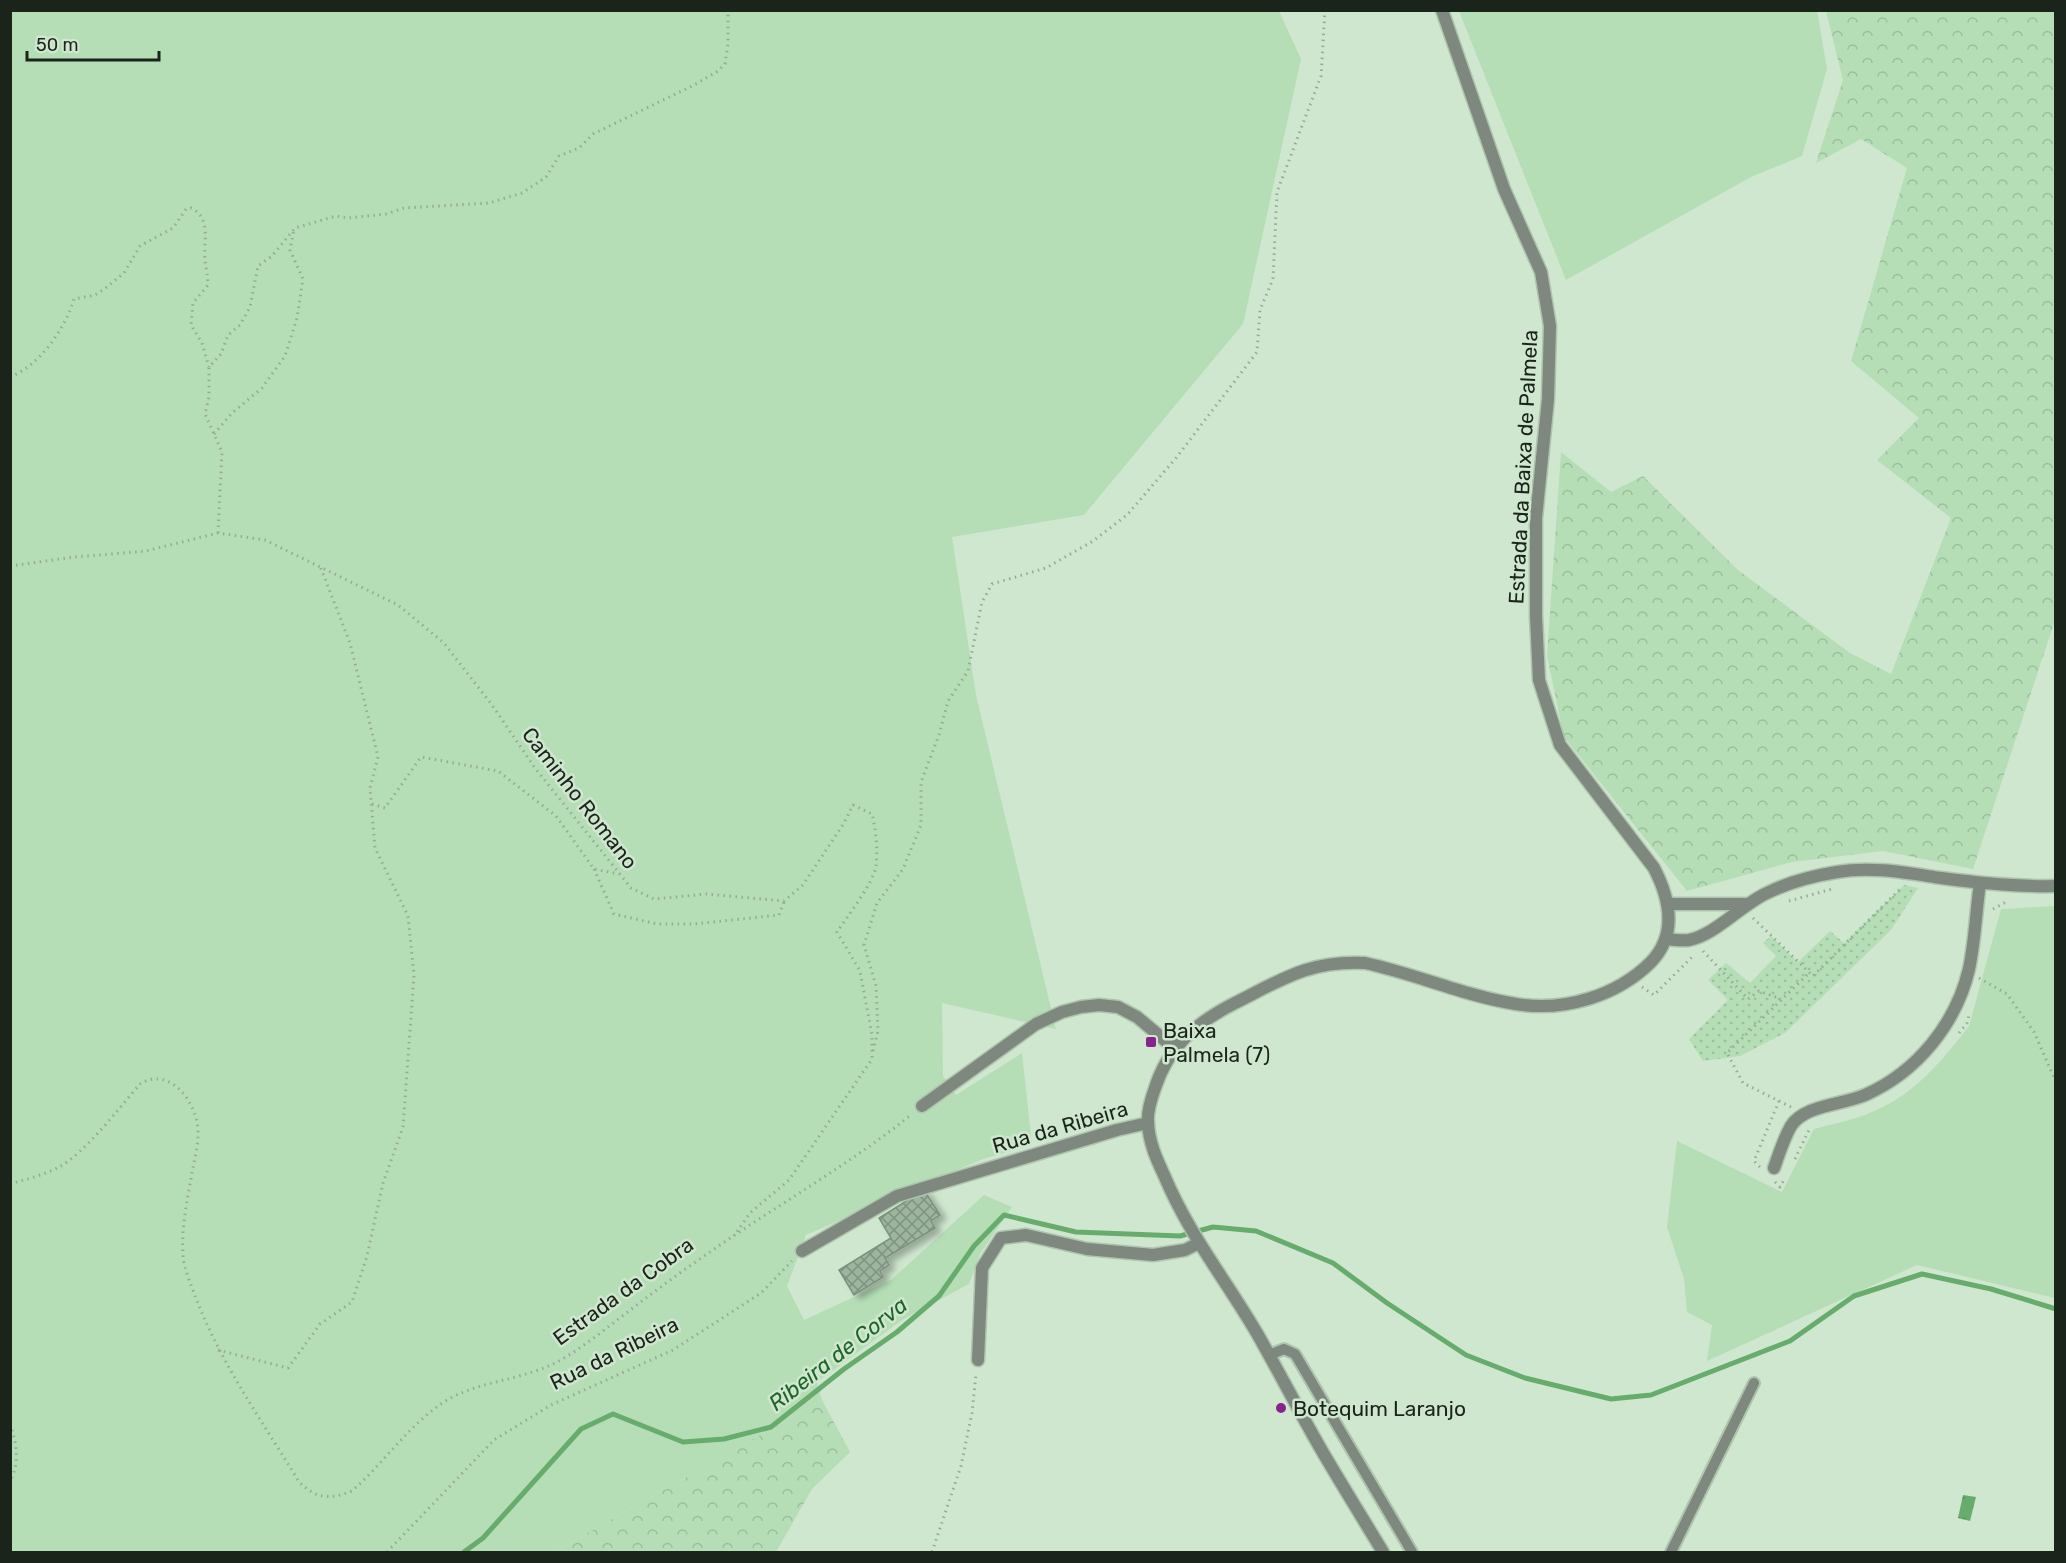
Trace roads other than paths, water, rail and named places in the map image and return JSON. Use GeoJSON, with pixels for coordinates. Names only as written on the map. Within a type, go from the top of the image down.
{"type":"FeatureCollection","features":[{"type":"Feature","properties":{"kind":"street","name":"Estrada da Baixa de Palmela"},"geometry":{"type":"LineString","coordinates":[[1442,10],[1504,189],[1541,272],[1550,326],[1548,399],[1536,518],[1536,616],[1539,680],[1560,745],[1654,868],[1664,888],[1669,915],[1666,939]]}},
{"type":"Feature","properties":{"kind":"street"},"geometry":{"type":"LineString","coordinates":[[1383,1552],[1322,1451],[1269,1355],[1177,1207],[1154,1152],[1148,1123],[1150,1103],[1158,1077],[1174,1048],[1188,1033],[1212,1015],[1293,974],[1317,966],[1340,962],[1365,963],[1392,969],[1487,998],[1518,1004],[1571,1003],[1620,987],[1653,959],[1666,939],[1686,941],[1696,938],[1709,932],[1743,906],[1791,882],[1829,874],[1863,869],[1980,883],[2055,886]]}},
{"type":"Feature","properties":{"kind":"street"},"geometry":{"type":"LineString","coordinates":[[1774,1168],[1792,1125],[1803,1113],[1847,1101],[1882,1086],[1912,1064],[1938,1036],[1958,1003],[1966,980],[1980,883]]}},
{"type":"Feature","properties":{"kind":"street"},"geometry":{"type":"LineString","coordinates":[[1668,904],[1743,906]]}},
{"type":"Feature","properties":{"kind":"street"},"geometry":{"type":"LineString","coordinates":[[922,1106],[1036,1024],[1062,1012],[1082,1007],[1099,1005],[1118,1007],[1137,1017],[1174,1048]]}},
{"type":"Feature","properties":{"kind":"street","name":"Rua da Ribeira"},"geometry":{"type":"LineString","coordinates":[[802,1251],[897,1196],[1083,1140],[1148,1123]]}},
{"type":"Feature","properties":{"kind":"street"},"geometry":{"type":"LineString","coordinates":[[978,1360],[982,1268],[1001,1238],[1026,1234],[1087,1249],[1153,1255],[1185,1250],[1199,1243]]}},
{"type":"Feature","properties":{"kind":"lane"},"geometry":{"type":"LineString","coordinates":[[1269,1355],[1284,1349],[1295,1354],[1412,1552]]}},
{"type":"Feature","properties":{"kind":"lane"},"geometry":{"type":"LineString","coordinates":[[1671,1552],[1754,1383]]}},
{"type":"Feature","properties":{"kind":"water"},"geometry":{"type":"Polygon","coordinates":[[[1963,1495],[1976,1497],[1970,1521],[1958,1518],[1963,1495]]]}},
{"type":"Feature","properties":{"kind":"waterway","name":"Ribeira de Corva"},"geometry":{"type":"LineString","coordinates":[[464,1552],[483,1538],[581,1429],[613,1414],[683,1442],[724,1439],[771,1427],[844,1369],[897,1332],[939,1296],[974,1246],[1004,1215],[1076,1232],[1180,1236],[1213,1227],[1256,1231],[1333,1263],[1387,1303],[1466,1355],[1525,1378],[1611,1399],[1651,1395],[1790,1341],[1854,1296],[1922,1274],[1991,1289],[2056,1309]]}},
{"type":"Feature","properties":{"kind":"place","name":"Baixa Palmela (7)"},"geometry":{"type":"Point","coordinates":[1151,1042]}},
{"type":"Feature","properties":{"kind":"place","name":"Botequim Laranjo"},"geometry":{"type":"Point","coordinates":[1281,1408]}}]}
